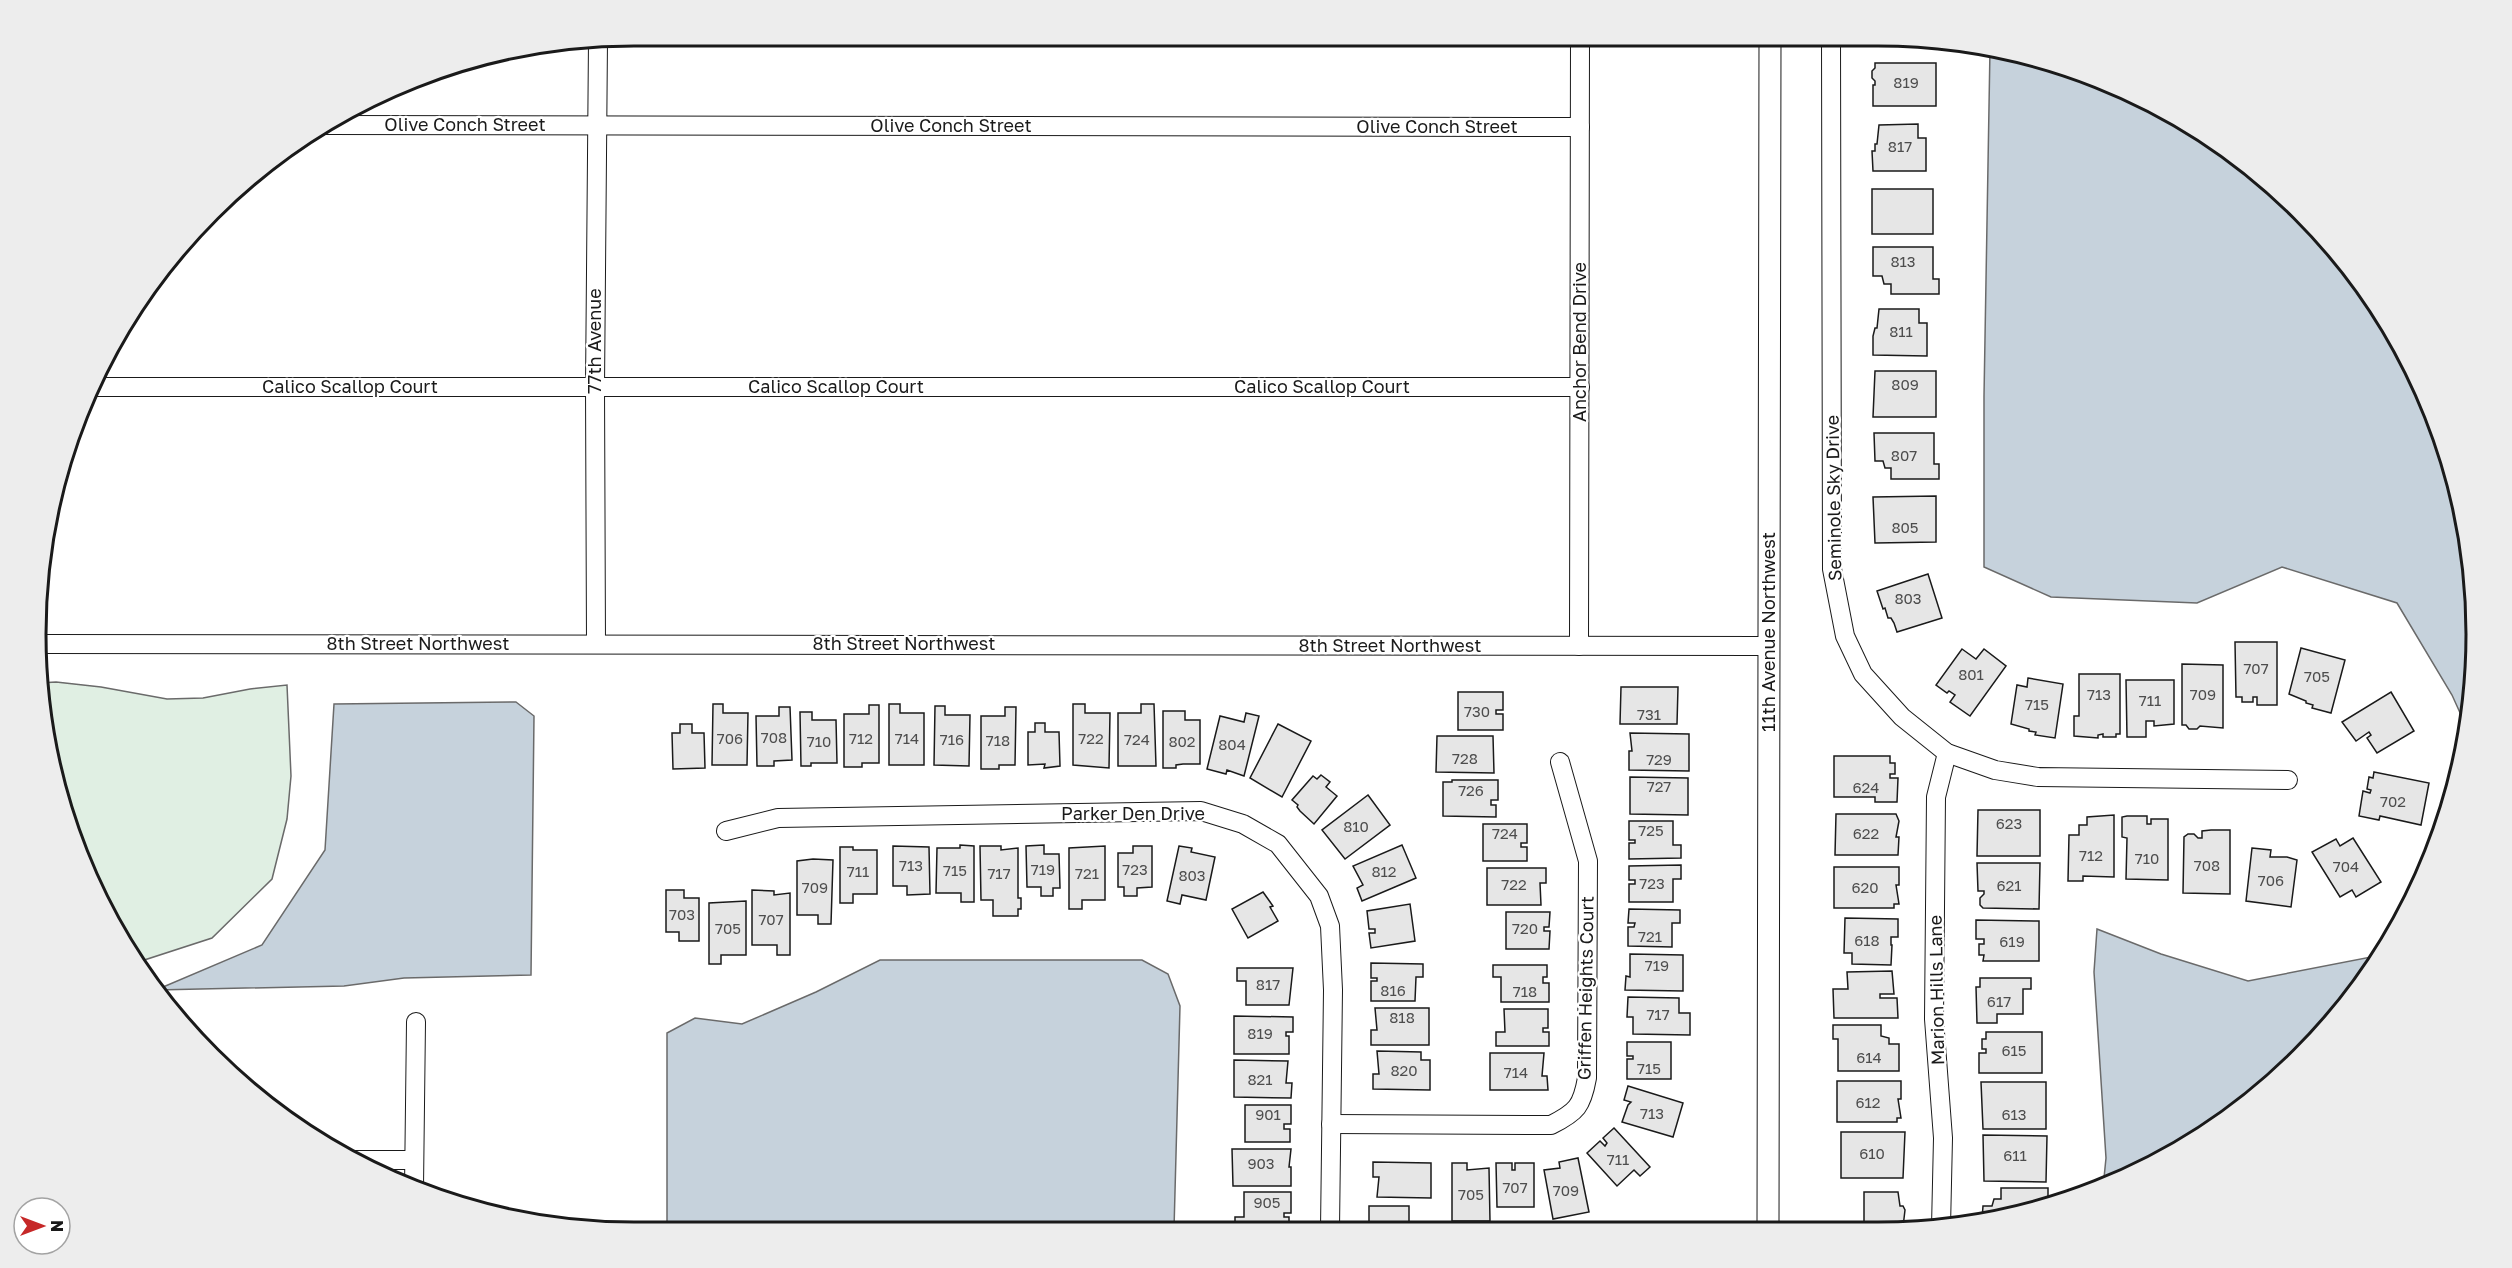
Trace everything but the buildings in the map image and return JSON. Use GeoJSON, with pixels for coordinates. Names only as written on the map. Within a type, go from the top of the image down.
{"type":"FeatureCollection","features":[{"type":"Feature","properties":{"kind":"street","name":"Anchor Bend Drive"},"geometry":{"type":"LineString","coordinates":[[1579,646],[1580,46]]}},
{"type":"Feature","properties":{"kind":"street","name":"11th Avenue Northwest"},"geometry":{"type":"LineString","coordinates":[[1768,1222],[1770,46]]}},
{"type":"Feature","properties":{"kind":"street","name":"Seminole Sky Drive"},"geometry":{"type":"LineString","coordinates":[[1831,46],[1832,569],[1845,636],[1863,674],[1902,717],[1947,753],[1995,770],[2038,777],[2288,780]]}},
{"type":"Feature","properties":{"kind":"street","name":"77th Avenue"},"geometry":{"type":"LineString","coordinates":[[596,643],[595,387],[598,48]]}},
{"type":"Feature","properties":{"kind":"street","name":"Olive Conch Street"},"geometry":{"type":"LineString","coordinates":[[340,125],[1580,127]]}},
{"type":"Feature","properties":{"kind":"street","name":"Calico Scallop Court"},"geometry":{"type":"LineString","coordinates":[[101,387],[1580,387]]}},
{"type":"Feature","properties":{"kind":"street","name":"8th Street Northwest"},"geometry":{"type":"LineString","coordinates":[[47,644],[1768,646]]}},
{"type":"Feature","properties":{"kind":"street","name":"Marion Hills Lane"},"geometry":{"type":"LineString","coordinates":[[1941,1217],[1943,1138],[1934,1019],[1936,797],[1947,753]]}},
{"type":"Feature","properties":{"kind":"street","name":"Griffen Heights Court"},"geometry":{"type":"LineString","coordinates":[[1331,1125],[1551,1125],[1572,1114],[1583,1100],[1587,1078],[1588,861],[1560,762]]}},
{"type":"Feature","properties":{"kind":"street","name":"Parker Den Drive"},"geometry":{"type":"LineString","coordinates":[[726,831],[778,818],[1201,812],[1243,824],[1278,844],[1298,866],[1319,896],[1330,926],[1333,990],[1330,1222]]}},
{"type":"Feature","properties":{"kind":"street"},"geometry":{"type":"LineString","coordinates":[[414,1179],[416,1022]]}},
{"type":"Feature","properties":{"kind":"street"},"geometry":{"type":"LineString","coordinates":[[372,1160],[414,1160]]}},
{"type":"Feature","properties":{"kind":"green space"},"geometry":{"type":"Polygon","coordinates":[[[49,682],[101,687],[167,699],[203,698],[287,685],[291,776],[287,819],[272,879],[212,938],[146,960],[125,928],[91,859],[78,823],[58,749],[49,682]]]}},
{"type":"Feature","properties":{"kind":"shaded area"},"geometry":{"type":"Polygon","coordinates":[[[1990,58],[2030,67],[2103,91],[2172,125],[2236,168],[2265,192],[2320,247],[2344,276],[2387,340],[2405,374],[2421,409],[2445,482],[2454,519],[2464,596],[2466,634],[2460,712],[2452,695],[2397,603],[2282,567],[2197,603],[2051,597],[1984,567],[1984,396],[1990,58]]]}},
{"type":"Feature","properties":{"kind":"shaded area"},"geometry":{"type":"Polygon","coordinates":[[[516,702],[534,716],[531,975],[404,978],[344,986],[166,990],[164,987],[262,945],[325,850],[334,704],[516,702]]]}},
{"type":"Feature","properties":{"kind":"shaded area"},"geometry":{"type":"Polygon","coordinates":[[[2097,929],[2161,954],[2248,981],[2368,958],[2320,1021],[2265,1076],[2236,1100],[2172,1143],[2104,1176],[2106,1158],[2094,972],[2097,929]]]}},
{"type":"Feature","properties":{"kind":"shaded area"},"geometry":{"type":"Polygon","coordinates":[[[880,960],[1142,960],[1168,974],[1180,1006],[1174,1222],[667,1222],[667,1033],[695,1018],[742,1024],[816,992],[880,960]]]}}]}
